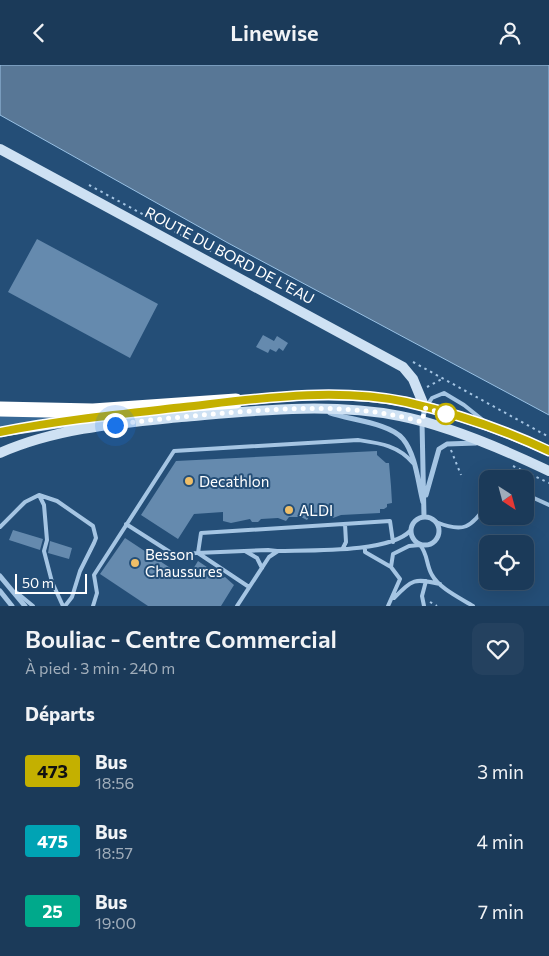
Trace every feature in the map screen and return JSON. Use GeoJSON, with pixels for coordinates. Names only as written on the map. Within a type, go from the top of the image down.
{"type":"FeatureCollection","features":[{"type":"Feature","properties":{"kind":"highway"},"geometry":{"type":"LineString","coordinates":[[0,409],[93,411],[236,401]]}},
{"type":"Feature","properties":{"kind":"main road","name":"ROUTE DU BORD DE L'EAU"},"geometry":{"type":"LineString","coordinates":[[0,149],[403,367],[410,373],[425,408]]}},
{"type":"Feature","properties":{"kind":"main road"},"geometry":{"type":"LineString","coordinates":[[0,432],[95,417],[236,401],[284,397],[352,397],[406,402],[493,429],[549,451]]}},
{"type":"Feature","properties":{"kind":"main road"},"geometry":{"type":"LineString","coordinates":[[0,453],[46,438],[131,422],[240,412],[320,409],[378,412],[422,422],[484,443],[549,471]]}},
{"type":"Feature","properties":{"kind":"street"},"geometry":{"type":"LineString","coordinates":[[424,517],[422,422],[425,408]]}},
{"type":"Feature","properties":{"kind":"street"},"geometry":{"type":"LineString","coordinates":[[320,409],[350,420],[373,424],[398,434],[407,445],[424,502]]}},
{"type":"Feature","properties":{"kind":"street"},"geometry":{"type":"LineString","coordinates":[[424,502],[439,449],[447,444],[484,443]]}},
{"type":"Feature","properties":{"kind":"street"},"geometry":{"type":"LineString","coordinates":[[424,517],[436,522],[439,530],[437,539],[430,545],[420,545],[412,538],[410,531],[413,523],[424,517]]}},
{"type":"Feature","properties":{"kind":"street"},"geometry":{"type":"LineString","coordinates":[[0,574],[25,606]]}},
{"type":"Feature","properties":{"kind":"street"},"geometry":{"type":"LineString","coordinates":[[0,591],[12,606]]}},
{"type":"Feature","properties":{"kind":"lane"},"geometry":{"type":"LineString","coordinates":[[425,408],[432,398],[444,393],[464,405],[493,429]]}},
{"type":"Feature","properties":{"kind":"lane"},"geometry":{"type":"LineString","coordinates":[[93,605],[97,593],[94,575],[174,451],[358,440],[387,444],[408,457],[413,463]]}},
{"type":"Feature","properties":{"kind":"lane"},"geometry":{"type":"LineString","coordinates":[[0,527],[25,502],[39,495],[57,501],[89,521],[95,532],[94,543],[80,571],[72,597],[64,606],[52,581],[44,551],[47,540],[44,505],[39,495]]}},
{"type":"Feature","properties":{"kind":"lane"},"geometry":{"type":"LineString","coordinates":[[534,498],[549,505]]}},
{"type":"Feature","properties":{"kind":"lane"},"geometry":{"type":"LineString","coordinates":[[436,522],[454,529],[466,527],[479,516]]}},
{"type":"Feature","properties":{"kind":"lane"},"geometry":{"type":"LineString","coordinates":[[198,553],[201,533],[390,521],[392,541]]}},
{"type":"Feature","properties":{"kind":"lane"},"geometry":{"type":"LineString","coordinates":[[126,524],[173,554],[365,547],[404,537],[410,531]]}},
{"type":"Feature","properties":{"kind":"lane"},"geometry":{"type":"LineString","coordinates":[[342,548],[346,542],[345,524]]}},
{"type":"Feature","properties":{"kind":"lane"},"geometry":{"type":"LineString","coordinates":[[391,567],[393,554],[409,546],[420,545],[426,552],[432,576],[440,584],[473,606]]}},
{"type":"Feature","properties":{"kind":"lane"},"geometry":{"type":"LineString","coordinates":[[365,547],[365,552],[391,567],[400,579],[393,599]]}},
{"type":"Feature","properties":{"kind":"lane"},"geometry":{"type":"LineString","coordinates":[[245,551],[257,559],[262,568]]}},
{"type":"Feature","properties":{"kind":"lane"},"geometry":{"type":"LineString","coordinates":[[237,606],[269,557],[278,551]]}},
{"type":"Feature","properties":{"kind":"lane"},"geometry":{"type":"LineString","coordinates":[[198,553],[249,587]]}},
{"type":"Feature","properties":{"kind":"lane"},"geometry":{"type":"LineString","coordinates":[[388,606],[411,581],[426,581],[440,584]]}},
{"type":"Feature","properties":{"kind":"lane"},"geometry":{"type":"LineString","coordinates":[[424,606],[422,596],[426,581]]}},
{"type":"Feature","properties":{"kind":"lane"},"geometry":{"type":"LineString","coordinates":[[7,584],[33,606]]}},
{"type":"Feature","properties":{"kind":"path"},"geometry":{"type":"LineString","coordinates":[[418,391],[442,379]]}},
{"type":"Feature","properties":{"kind":"path"},"geometry":{"type":"LineString","coordinates":[[457,448],[451,448],[451,453],[461,475]]}},
{"type":"Feature","properties":{"kind":"path"},"geometry":{"type":"LineString","coordinates":[[511,465],[549,483]]}},
{"type":"Feature","properties":{"kind":"shaded area"},"geometry":{"type":"Polygon","coordinates":[[[0,65],[549,65],[549,415],[228,243],[0,115],[0,65]]]}},
{"type":"Feature","properties":{"kind":"shaded area"},"geometry":{"type":"Polygon","coordinates":[[[0,413],[56,417],[57,418],[0,427],[0,413]]]}},
{"type":"Feature","properties":{"kind":"building"},"geometry":{"type":"Polygon","coordinates":[[[37,239],[158,304],[130,358],[8,292],[37,239]]]}},
{"type":"Feature","properties":{"kind":"building"},"geometry":{"type":"Polygon","coordinates":[[[263,335],[274,341],[277,336],[288,343],[283,351],[279,348],[276,352],[270,349],[268,353],[256,347],[263,335]]]}},
{"type":"Feature","properties":{"kind":"building"},"geometry":{"type":"Polygon","coordinates":[[[377,451],[377,455],[386,463],[389,463],[392,503],[387,504],[387,507],[384,509],[380,509],[380,513],[341,515],[333,518],[330,516],[309,517],[307,520],[301,517],[289,517],[286,521],[278,518],[261,519],[258,522],[252,522],[250,519],[231,523],[223,521],[223,512],[194,514],[178,539],[141,515],[176,461],[377,451]]]}},
{"type":"Feature","properties":{"kind":"building"},"geometry":{"type":"Polygon","coordinates":[[[13,530],[43,539],[40,550],[9,540],[13,530]]]}},
{"type":"Feature","properties":{"kind":"building","name":"Besson Chaussures"},"geometry":{"type":"Polygon","coordinates":[[[125,538],[187,579],[198,561],[223,578],[225,577],[234,585],[221,606],[148,606],[100,574],[125,538]]]}},
{"type":"Feature","properties":{"kind":"building"},"geometry":{"type":"Polygon","coordinates":[[[50,541],[72,548],[69,559],[48,553],[50,541]]]}},
{"type":"Feature","properties":{"kind":"bus line","name":"473"},"geometry":{"type":"LineString","coordinates":[[0,432],[95,417],[236,401],[284,397],[352,397],[406,402],[523,439],[549,451]]}},
{"type":"Feature","properties":{"kind":"place","name":"Decathlon"},"geometry":{"type":"Point","coordinates":[189,481]}},
{"type":"Feature","properties":{"kind":"place","name":"ALDI"},"geometry":{"type":"Point","coordinates":[289,510]}},
{"type":"Feature","properties":{"kind":"place","name":"Besson Chaussures"},"geometry":{"type":"Point","coordinates":[135,563]}},
{"type":"Feature","properties":{"kind":"route"},"geometry":{"type":"LineString","coordinates":[[115,425],[240,412],[283,410],[320,409],[378,412],[422,422],[425,408],[446,414]]}}]}
